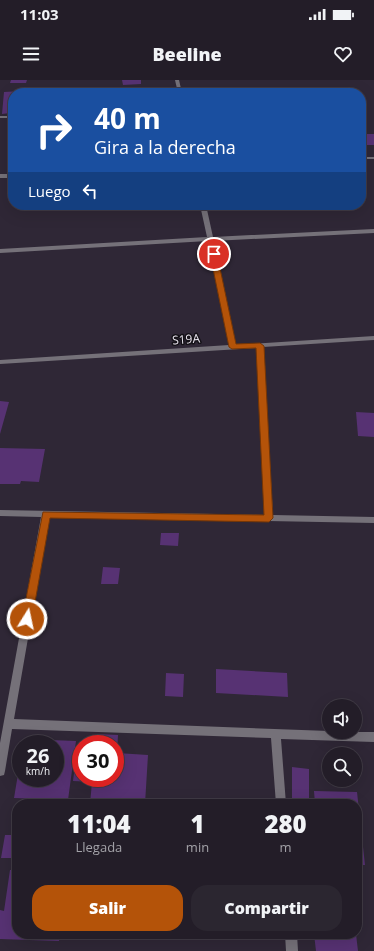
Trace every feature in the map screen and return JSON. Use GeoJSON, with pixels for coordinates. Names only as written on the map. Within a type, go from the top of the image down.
{"type":"FeatureCollection","features":[{"type":"Feature","properties":{"kind":"street"},"geometry":{"type":"LineString","coordinates":[[204,210],[232,347]]}},
{"type":"Feature","properties":{"kind":"street"},"geometry":{"type":"LineString","coordinates":[[0,251],[374,231]]}},
{"type":"Feature","properties":{"kind":"street","name":"S19A"},"geometry":{"type":"LineString","coordinates":[[0,362],[374,338]]}},
{"type":"Feature","properties":{"kind":"street"},"geometry":{"type":"LineString","coordinates":[[260,346],[269,518]]}},
{"type":"Feature","properties":{"kind":"street"},"geometry":{"type":"LineString","coordinates":[[0,513],[374,520]]}},
{"type":"Feature","properties":{"kind":"street"},"geometry":{"type":"LineString","coordinates":[[0,771],[46,514]]}},
{"type":"Feature","properties":{"kind":"street"},"geometry":{"type":"LineString","coordinates":[[8,724],[374,736]]}},
{"type":"Feature","properties":{"kind":"street"},"geometry":{"type":"LineString","coordinates":[[276,733],[281,799]]}},
{"type":"Feature","properties":{"kind":"street"},"geometry":{"type":"LineString","coordinates":[[291,939],[292,951]]}},
{"type":"Feature","properties":{"kind":"building"},"geometry":{"type":"Polygon","coordinates":[[[11,80],[27,80],[26,83],[10,83],[11,80]]]}},
{"type":"Feature","properties":{"kind":"building"},"geometry":{"type":"Polygon","coordinates":[[[122,80],[141,80],[141,84],[123,85],[122,80]]]}},
{"type":"Feature","properties":{"kind":"building"},"geometry":{"type":"Polygon","coordinates":[[[4,92],[8,92],[8,113],[2,114],[4,92]]]}},
{"type":"Feature","properties":{"kind":"building"},"geometry":{"type":"Polygon","coordinates":[[[366,134],[374,134],[374,145],[367,145],[366,134]]]}},
{"type":"Feature","properties":{"kind":"building"},"geometry":{"type":"Polygon","coordinates":[[[0,401],[9,402],[0,434],[0,401]]]}},
{"type":"Feature","properties":{"kind":"building"},"geometry":{"type":"Polygon","coordinates":[[[356,412],[374,413],[374,437],[358,436],[356,412]]]}},
{"type":"Feature","properties":{"kind":"building"},"geometry":{"type":"Polygon","coordinates":[[[0,448],[45,449],[39,482],[21,481],[20,484],[0,484],[0,448]]]}},
{"type":"Feature","properties":{"kind":"building"},"geometry":{"type":"Polygon","coordinates":[[[161,533],[179,533],[178,546],[160,545],[161,533]]]}},
{"type":"Feature","properties":{"kind":"building"},"geometry":{"type":"Polygon","coordinates":[[[103,567],[120,568],[118,584],[101,584],[103,567]]]}},
{"type":"Feature","properties":{"kind":"building"},"geometry":{"type":"Polygon","coordinates":[[[216,669],[287,673],[288,697],[216,693],[216,669]]]}},
{"type":"Feature","properties":{"kind":"building"},"geometry":{"type":"Polygon","coordinates":[[[166,673],[184,674],[183,697],[165,696],[166,673]]]}},
{"type":"Feature","properties":{"kind":"building"},"geometry":{"type":"Polygon","coordinates":[[[97,734],[118,735],[97,735],[97,734]]]}},
{"type":"Feature","properties":{"kind":"building"},"geometry":{"type":"Polygon","coordinates":[[[64,741],[72,741],[72,770],[68,799],[14,798],[16,787],[64,787],[64,741]]]}},
{"type":"Feature","properties":{"kind":"building"},"geometry":{"type":"Polygon","coordinates":[[[124,753],[148,755],[145,799],[90,799],[92,787],[124,787],[124,753]]]}},
{"type":"Feature","properties":{"kind":"building"},"geometry":{"type":"Polygon","coordinates":[[[292,767],[309,769],[309,799],[292,799],[292,767]]]}},
{"type":"Feature","properties":{"kind":"building"},"geometry":{"type":"Polygon","coordinates":[[[314,791],[357,792],[358,799],[315,799],[314,791]]]}},
{"type":"Feature","properties":{"kind":"building"},"geometry":{"type":"Polygon","coordinates":[[[5,835],[12,835],[12,858],[1,858],[5,835]]]}},
{"type":"Feature","properties":{"kind":"building"},"geometry":{"type":"Polygon","coordinates":[[[362,838],[365,865],[362,865],[362,838]]]}},
{"type":"Feature","properties":{"kind":"building"},"geometry":{"type":"Polygon","coordinates":[[[10,870],[12,870],[12,939],[59,939],[59,941],[0,939],[0,910],[4,911],[10,870]]]}},
{"type":"Feature","properties":{"kind":"building"},"geometry":{"type":"Polygon","coordinates":[[[315,939],[357,939],[358,951],[316,951],[315,939]]]}},
{"type":"Feature","properties":{"kind":"route"},"geometry":{"type":"LineString","coordinates":[[27,619],[46,514],[269,518],[260,346],[232,347],[214,254]]}}]}
